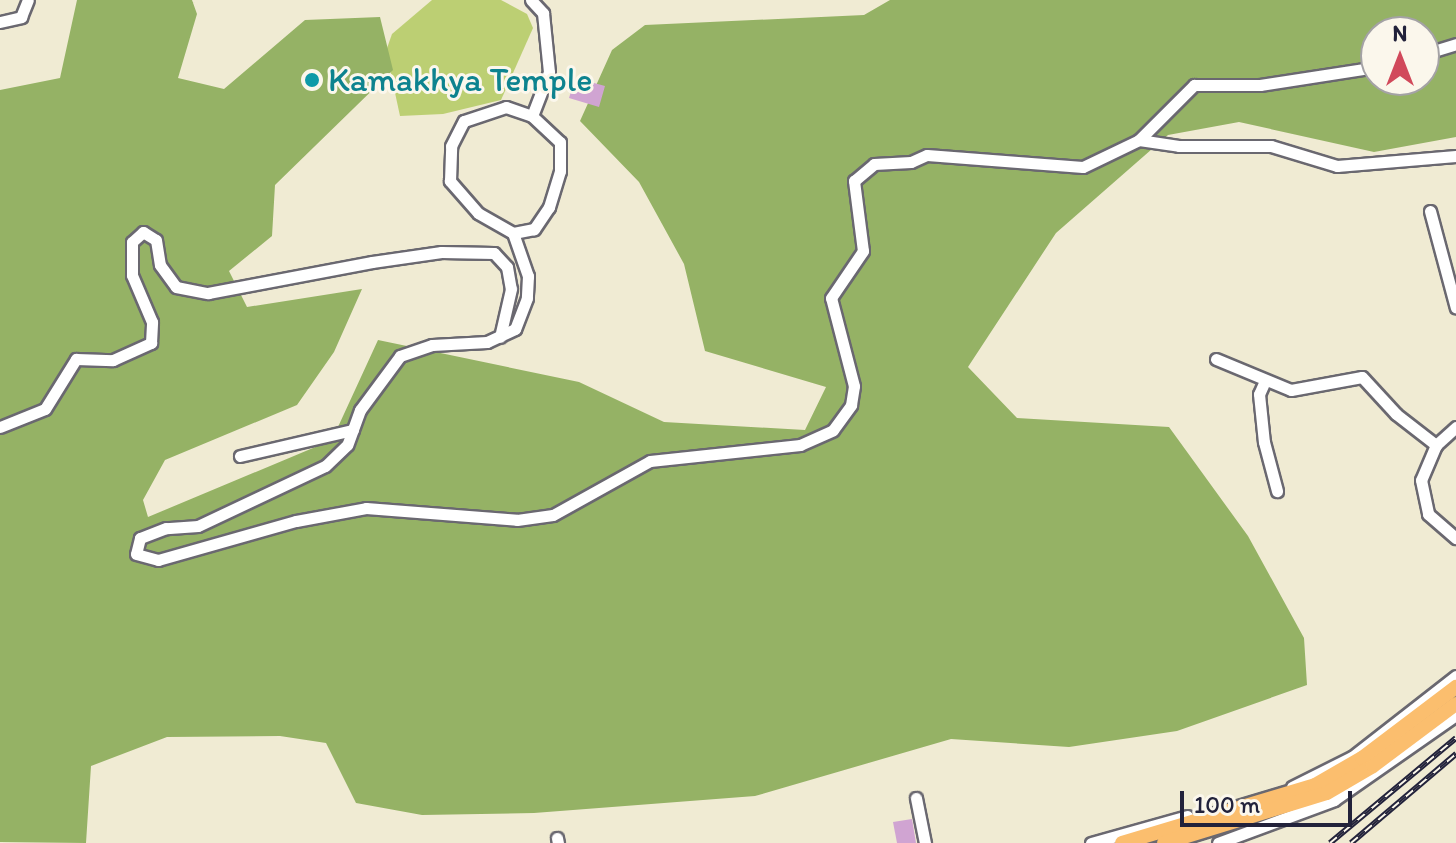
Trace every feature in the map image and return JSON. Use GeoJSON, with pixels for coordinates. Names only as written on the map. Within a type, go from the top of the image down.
{"type":"FeatureCollection","features":[{"type":"Feature","properties":{"kind":"main road"},"geometry":{"type":"LineString","coordinates":[[1122,843],[1315,785],[1362,758],[1456,687]]}},
{"type":"Feature","properties":{"kind":"main road"},"geometry":{"type":"LineString","coordinates":[[1164,843],[1327,793],[1373,766],[1456,704]]}},
{"type":"Feature","properties":{"kind":"street"},"geometry":{"type":"LineString","coordinates":[[0,22],[21,17],[28,0]]}},
{"type":"Feature","properties":{"kind":"street"},"geometry":{"type":"LineString","coordinates":[[531,0],[543,13],[549,72],[532,116]]}},
{"type":"Feature","properties":{"kind":"street"},"geometry":{"type":"LineString","coordinates":[[513,233],[528,276],[527,298],[515,329],[500,337],[432,345],[400,356],[381,376],[347,445],[325,466],[198,526],[166,528],[140,538],[136,554],[158,560],[296,521],[366,508],[517,520],[553,515],[650,461],[800,445],[833,430],[851,405],[854,386],[831,298],[863,251],[854,181],[874,164],[911,162],[927,155],[1083,167],[1139,140],[1194,85],[1260,85],[1360,69]]}},
{"type":"Feature","properties":{"kind":"street"},"geometry":{"type":"LineString","coordinates":[[506,107],[532,116],[560,142],[560,171],[549,207],[534,229],[513,233],[478,213],[450,181],[451,146],[464,121],[506,107]]}},
{"type":"Feature","properties":{"kind":"street"},"geometry":{"type":"LineString","coordinates":[[1139,140],[1179,146],[1271,146],[1337,166],[1456,156]]}},
{"type":"Feature","properties":{"kind":"street"},"geometry":{"type":"LineString","coordinates":[[1430,211],[1456,308]]}},
{"type":"Feature","properties":{"kind":"street"},"geometry":{"type":"LineString","coordinates":[[0,427],[45,409],[76,359],[113,360],[151,343],[152,322],[132,275],[132,242],[143,232],[156,240],[160,265],[176,287],[208,293],[441,252],[494,253],[507,267],[511,289],[500,337]]}},
{"type":"Feature","properties":{"kind":"street"},"geometry":{"type":"LineString","coordinates":[[1216,359],[1264,383],[1291,390],[1362,377],[1396,414],[1436,445]]}},
{"type":"Feature","properties":{"kind":"street"},"geometry":{"type":"LineString","coordinates":[[1264,383],[1259,394],[1264,442],[1277,491]]}},
{"type":"Feature","properties":{"kind":"street"},"geometry":{"type":"LineString","coordinates":[[1456,427],[1425,460],[1422,500],[1436,524],[1456,538]]}},
{"type":"Feature","properties":{"kind":"street"},"geometry":{"type":"LineString","coordinates":[[240,456],[353,430]]}},
{"type":"Feature","properties":{"kind":"street"},"geometry":{"type":"LineString","coordinates":[[1091,843],[1290,788],[1352,757],[1456,676]]}},
{"type":"Feature","properties":{"kind":"street"},"geometry":{"type":"LineString","coordinates":[[1218,843],[1334,800],[1456,715]]}},
{"type":"Feature","properties":{"kind":"street"},"geometry":{"type":"LineString","coordinates":[[916,798],[925,843]]}},
{"type":"Feature","properties":{"kind":"green space"},"geometry":{"type":"Polygon","coordinates":[[[77,0],[192,0],[197,14],[178,78],[224,89],[305,20],[380,17],[393,70],[275,185],[272,236],[229,271],[247,307],[362,289],[334,352],[297,405],[165,460],[143,500],[148,517],[332,440],[378,340],[579,382],[664,422],[805,430],[826,387],[705,351],[684,264],[639,182],[580,121],[612,50],[645,25],[864,15],[890,0],[1456,0],[1456,137],[1374,152],[1239,122],[1168,135],[1056,233],[968,367],[1017,418],[1169,427],[1248,536],[1304,638],[1307,685],[1177,731],[1069,747],[951,739],[755,796],[534,813],[422,815],[356,803],[326,743],[280,736],[167,737],[91,766],[86,843],[0,842],[0,90],[60,78],[77,0]]]}},
{"type":"Feature","properties":{"kind":"green space"},"geometry":{"type":"Polygon","coordinates":[[[432,0],[501,0],[527,14],[533,28],[501,100],[443,114],[400,116],[386,51],[392,34],[432,0]]]}},
{"type":"Feature","properties":{"kind":"building"},"geometry":{"type":"Polygon","coordinates":[[[583,80],[605,86],[599,107],[569,98],[574,82],[582,84],[583,80]]]}},
{"type":"Feature","properties":{"kind":"building"},"geometry":{"type":"Polygon","coordinates":[[[912,819],[916,843],[897,843],[893,822],[912,819]]]}},
{"type":"Feature","properties":{"kind":"railway"},"geometry":{"type":"LineString","coordinates":[[1330,843],[1456,738]]}},
{"type":"Feature","properties":{"kind":"railway"},"geometry":{"type":"LineString","coordinates":[[1351,843],[1456,754]]}},
{"type":"Feature","properties":{"kind":"place","name":"Kamakhya Temple"},"geometry":{"type":"Point","coordinates":[312,80]}}]}
